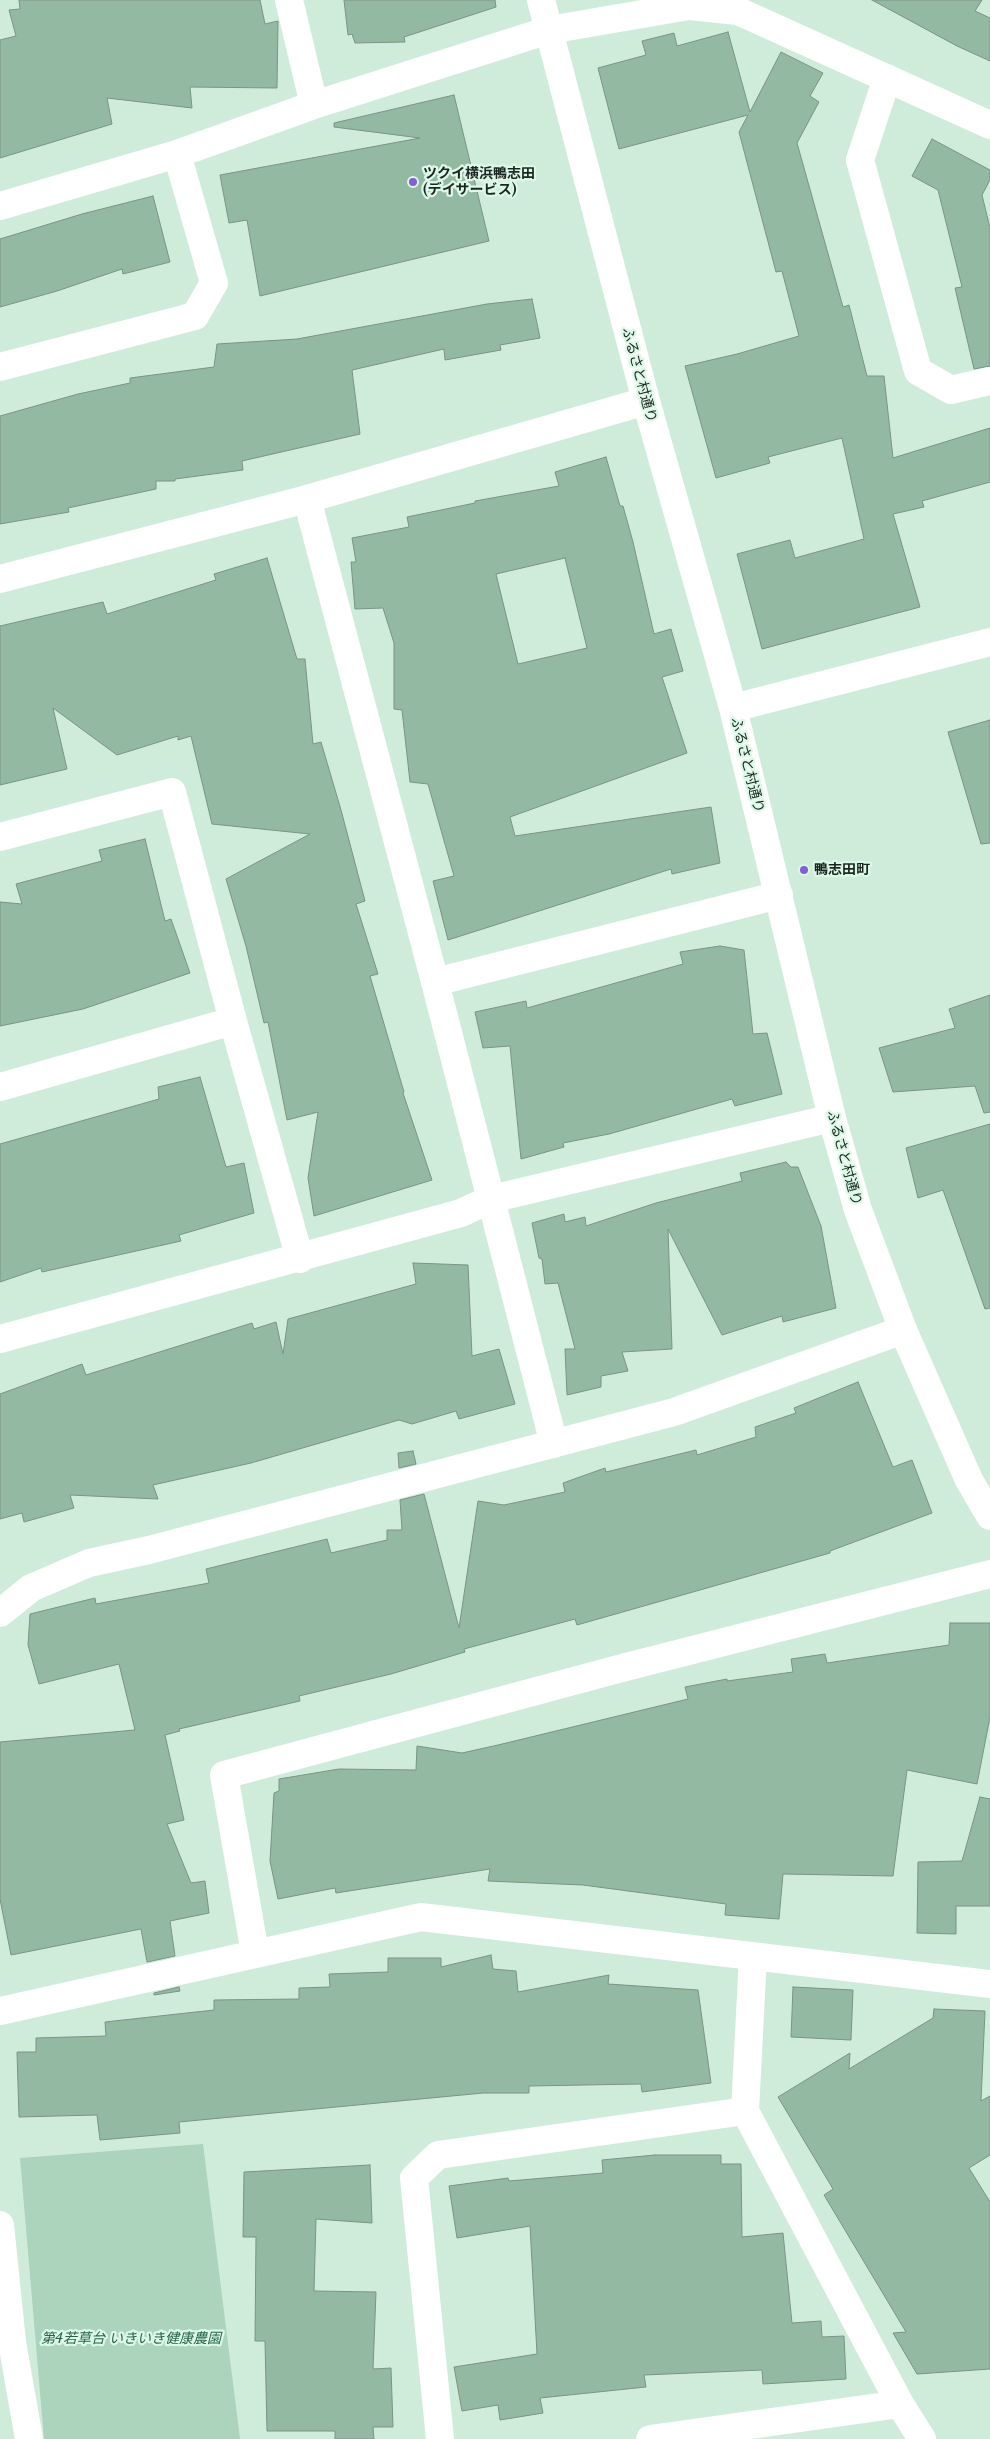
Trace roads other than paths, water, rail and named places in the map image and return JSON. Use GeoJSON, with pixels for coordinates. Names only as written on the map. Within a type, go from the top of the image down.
{"type":"FeatureCollection","features":[{"type":"Feature","properties":{"kind":"street"},"geometry":{"type":"LineString","coordinates":[[289,0],[314,105]]}},
{"type":"Feature","properties":{"kind":"street","name":"ふるさと村通り"},"geometry":{"type":"LineString","coordinates":[[541,0],[646,400],[733,708],[832,1118],[858,1210],[903,1330],[969,1480],[990,1516]]}},
{"type":"Feature","properties":{"kind":"street"},"geometry":{"type":"LineString","coordinates":[[0,206],[177,154],[314,105],[549,30],[689,6],[738,11],[990,125]]}},
{"type":"Feature","properties":{"kind":"street"},"geometry":{"type":"LineString","coordinates":[[887,78],[860,160],[918,372],[951,390],[990,381]]}},
{"type":"Feature","properties":{"kind":"street"},"geometry":{"type":"LineString","coordinates":[[0,367],[195,316],[214,283],[177,154]]}},
{"type":"Feature","properties":{"kind":"street"},"geometry":{"type":"LineString","coordinates":[[0,580],[307,499],[646,400]]}},
{"type":"Feature","properties":{"kind":"street"},"geometry":{"type":"LineString","coordinates":[[307,499],[435,982],[554,1444]]}},
{"type":"Feature","properties":{"kind":"street"},"geometry":{"type":"LineString","coordinates":[[733,708],[990,642]]}},
{"type":"Feature","properties":{"kind":"street"},"geometry":{"type":"LineString","coordinates":[[0,837],[172,792],[232,1021],[300,1258]]}},
{"type":"Feature","properties":{"kind":"street"},"geometry":{"type":"LineString","coordinates":[[435,982],[779,895]]}},
{"type":"Feature","properties":{"kind":"street"},"geometry":{"type":"LineString","coordinates":[[0,1087],[232,1021]]}},
{"type":"Feature","properties":{"kind":"street"},"geometry":{"type":"LineString","coordinates":[[0,1339],[461,1213],[491,1199],[832,1118]]}},
{"type":"Feature","properties":{"kind":"street"},"geometry":{"type":"LineString","coordinates":[[0,1613],[31,1588],[89,1563],[149,1550],[674,1412],[903,1330]]}},
{"type":"Feature","properties":{"kind":"street"},"geometry":{"type":"LineString","coordinates":[[255,1953],[224,1775],[622,1668],[990,1574]]}},
{"type":"Feature","properties":{"kind":"street"},"geometry":{"type":"LineString","coordinates":[[0,2011],[421,1917],[990,1984]]}},
{"type":"Feature","properties":{"kind":"street"},"geometry":{"type":"LineString","coordinates":[[753,1956],[745,2111],[900,2404],[922,2439]]}},
{"type":"Feature","properties":{"kind":"street"},"geometry":{"type":"LineString","coordinates":[[440,2439],[414,2178],[438,2155],[745,2111]]}},
{"type":"Feature","properties":{"kind":"street"},"geometry":{"type":"LineString","coordinates":[[0,2225],[6,2342],[30,2439]]}},
{"type":"Feature","properties":{"kind":"street"},"geometry":{"type":"LineString","coordinates":[[650,2439],[900,2404]]}},
{"type":"Feature","properties":{"kind":"place","name":"ツクイ横浜鴨志田 (デイサービス)"},"geometry":{"type":"Point","coordinates":[413,182]}},
{"type":"Feature","properties":{"kind":"place","name":"鴨志田町"},"geometry":{"type":"Point","coordinates":[804,870]}},
{"type":"Feature","properties":{"kind":"park label","name":"第4若草台 いきいき健康農園"},"geometry":{"type":"Point","coordinates":[131,2339]}}]}
